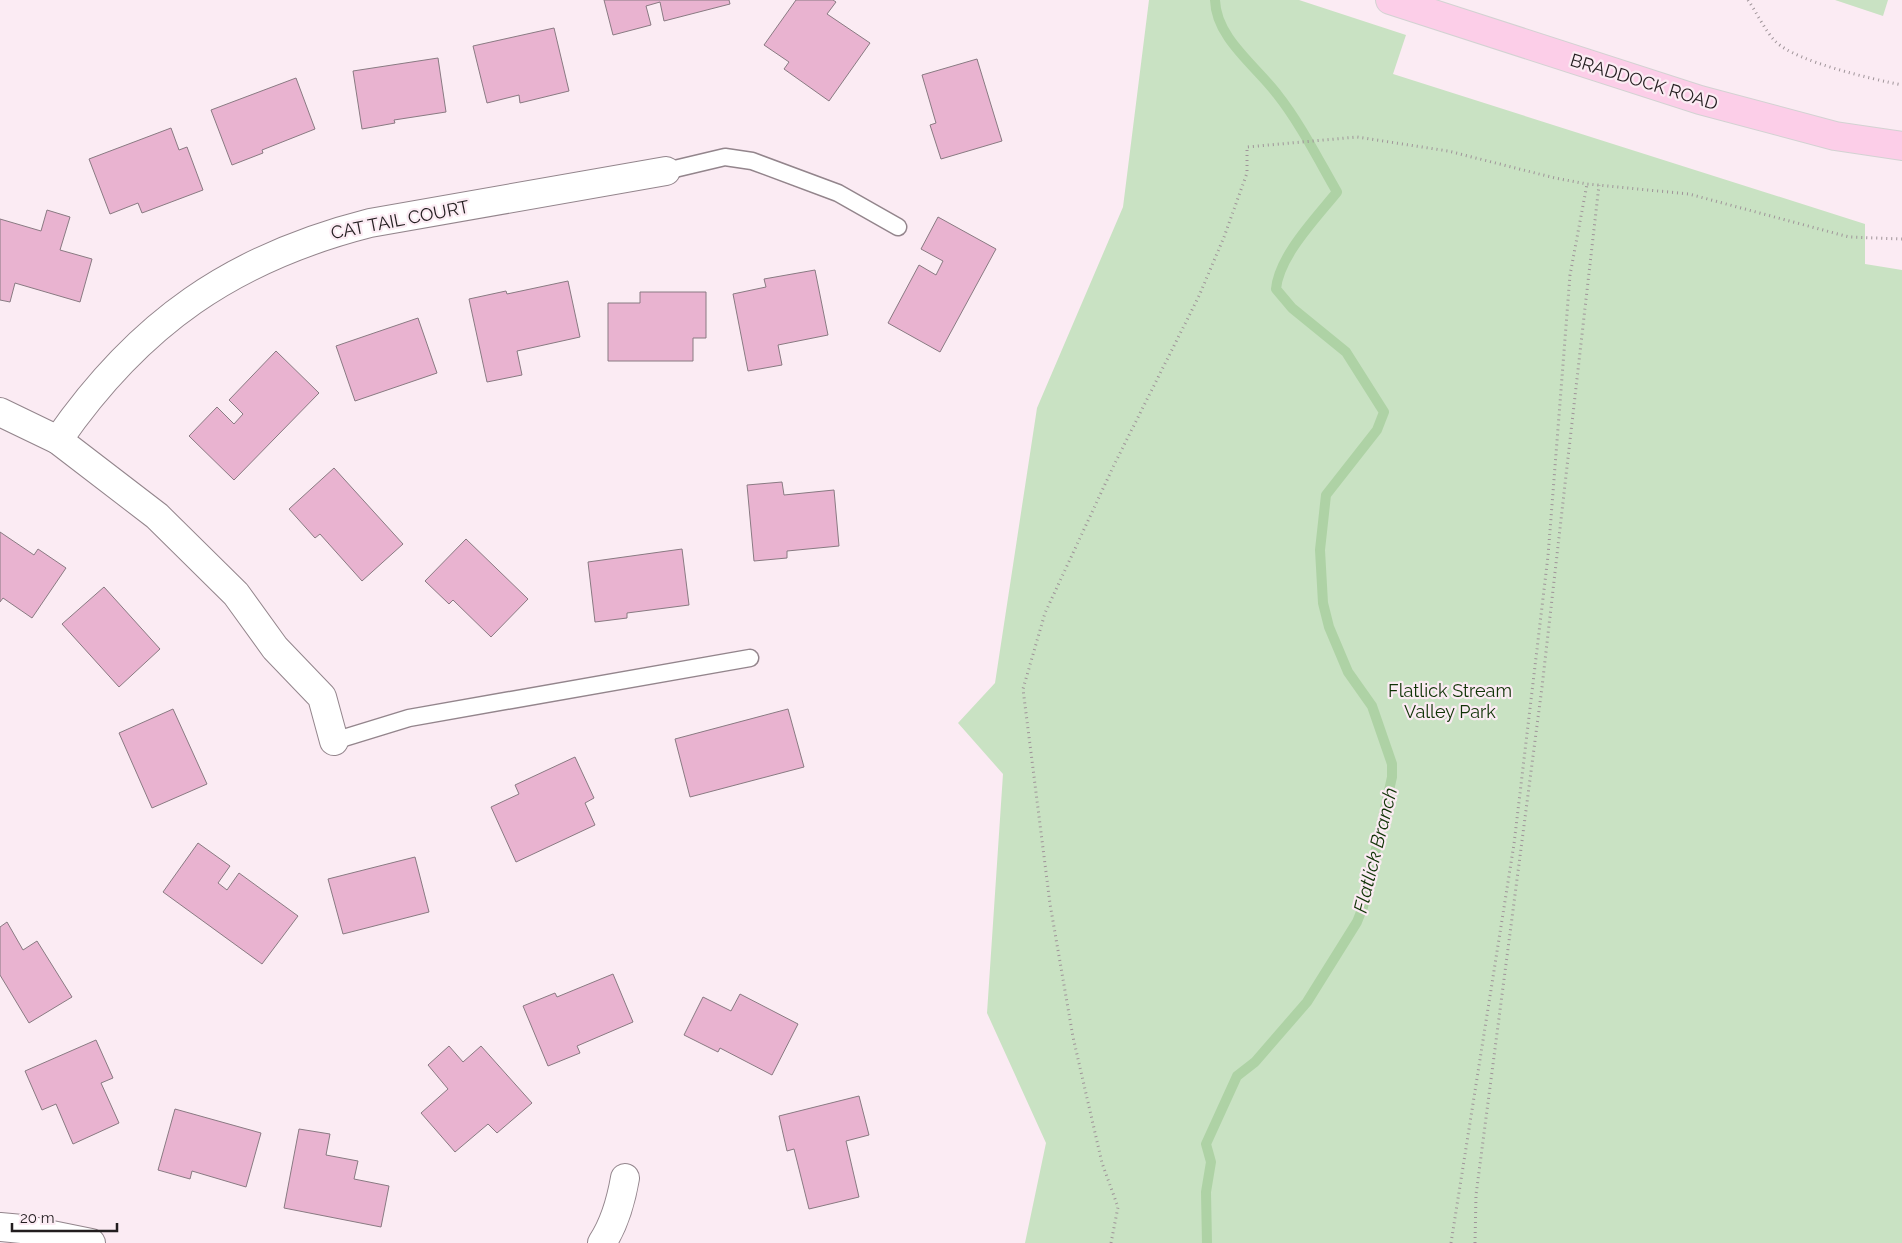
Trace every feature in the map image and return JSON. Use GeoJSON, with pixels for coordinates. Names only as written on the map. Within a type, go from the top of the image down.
{"type":"FeatureCollection","features":[{"type":"Feature","properties":{"kind":"main road","name":"BRADDOCK ROAD"},"geometry":{"type":"LineString","coordinates":[[1390,0],[1465,26],[1700,100],[1835,136],[1902,146]]}},
{"type":"Feature","properties":{"kind":"street","name":"CAT TAIL COURT"},"geometry":{"type":"LineString","coordinates":[[58,440],[83,404],[154,328],[215,285],[276,253],[323,235],[370,223],[666,171]]}},
{"type":"Feature","properties":{"kind":"street"},"geometry":{"type":"LineString","coordinates":[[0,412],[58,440],[157,516],[236,594],[275,648],[322,697],[334,741]]}},
{"type":"Feature","properties":{"kind":"street"},"geometry":{"type":"LineString","coordinates":[[602,1243],[610,1231],[621,1202],[625,1178]]}},
{"type":"Feature","properties":{"kind":"street"},"geometry":{"type":"LineString","coordinates":[[0,1227],[22,1229],[91,1243]]}},
{"type":"Feature","properties":{"kind":"lane"},"geometry":{"type":"LineString","coordinates":[[666,171],[725,157],[752,161],[838,192],[898,227]]}},
{"type":"Feature","properties":{"kind":"lane"},"geometry":{"type":"LineString","coordinates":[[334,741],[410,718],[750,658]]}},
{"type":"Feature","properties":{"kind":"path"},"geometry":{"type":"LineString","coordinates":[[1748,0],[1776,42],[1798,54],[1856,76],[1902,85]]}},
{"type":"Feature","properties":{"kind":"path"},"geometry":{"type":"LineString","coordinates":[[1111,1243],[1118,1207],[1102,1163],[1073,1037],[1050,904],[1023,689],[1045,613],[1114,465],[1199,296],[1221,245],[1247,174],[1247,147],[1274,143],[1357,137],[1448,151],[1555,178],[1587,184],[1689,194],[1849,237],[1902,239]]}},
{"type":"Feature","properties":{"kind":"path"},"geometry":{"type":"LineString","coordinates":[[1451,1243],[1514,844],[1548,556],[1570,275],[1587,184]]}},
{"type":"Feature","properties":{"kind":"path"},"geometry":{"type":"LineString","coordinates":[[1476,1243],[1476,1195],[1542,687],[1598,185]]}},
{"type":"Feature","properties":{"kind":"green space","name":"Flatlick Stream Valley Park"},"geometry":{"type":"Polygon","coordinates":[[[1149,0],[1299,0],[1406,35],[1393,74],[1865,224],[1865,264],[1902,270],[1902,1243],[1025,1243],[1046,1143],[987,1013],[1003,774],[958,723],[995,683],[1037,408],[1123,207],[1149,0]]]}},
{"type":"Feature","properties":{"kind":"green space"},"geometry":{"type":"Polygon","coordinates":[[[1835,0],[1888,0],[1883,16],[1835,0]]]}},
{"type":"Feature","properties":{"kind":"building"},"geometry":{"type":"Polygon","coordinates":[[[604,0],[729,0],[730,4],[664,21],[660,2],[646,6],[651,25],[613,35],[604,0]]]}},
{"type":"Feature","properties":{"kind":"building"},"geometry":{"type":"Polygon","coordinates":[[[796,0],[833,0],[836,2],[827,14],[870,43],[829,101],[784,69],[789,62],[764,45],[796,0]]]}},
{"type":"Feature","properties":{"kind":"building"},"geometry":{"type":"Polygon","coordinates":[[[554,28],[569,91],[520,103],[519,95],[487,103],[473,46],[554,28]]]}},
{"type":"Feature","properties":{"kind":"building"},"geometry":{"type":"Polygon","coordinates":[[[438,58],[446,112],[394,120],[395,123],[362,129],[353,71],[438,58]]]}},
{"type":"Feature","properties":{"kind":"building"},"geometry":{"type":"Polygon","coordinates":[[[977,59],[1002,141],[941,159],[930,125],[936,123],[922,75],[977,59]]]}},
{"type":"Feature","properties":{"kind":"building"},"geometry":{"type":"Polygon","coordinates":[[[296,78],[315,129],[262,150],[263,153],[232,165],[211,110],[296,78]]]}},
{"type":"Feature","properties":{"kind":"building"},"geometry":{"type":"Polygon","coordinates":[[[171,128],[179,150],[187,147],[203,190],[142,213],[138,203],[110,214],[89,159],[171,128]]]}},
{"type":"Feature","properties":{"kind":"building"},"geometry":{"type":"Polygon","coordinates":[[[47,210],[70,217],[60,250],[92,259],[80,302],[15,283],[10,302],[0,300],[0,219],[41,231],[47,210]]]}},
{"type":"Feature","properties":{"kind":"building"},"geometry":{"type":"Polygon","coordinates":[[[938,217],[996,249],[940,352],[888,323],[919,265],[936,275],[943,261],[921,249],[938,217]]]}},
{"type":"Feature","properties":{"kind":"building"},"geometry":{"type":"Polygon","coordinates":[[[815,270],[828,335],[778,345],[782,365],[748,371],[733,294],[766,287],[764,279],[815,270]]]}},
{"type":"Feature","properties":{"kind":"building"},"geometry":{"type":"Polygon","coordinates":[[[568,281],[580,337],[517,351],[522,375],[487,382],[469,299],[506,291],[507,294],[568,281]]]}},
{"type":"Feature","properties":{"kind":"building"},"geometry":{"type":"Polygon","coordinates":[[[640,292],[706,292],[706,338],[693,338],[693,361],[608,361],[608,303],[640,303],[640,292]]]}},
{"type":"Feature","properties":{"kind":"building"},"geometry":{"type":"Polygon","coordinates":[[[418,318],[437,373],[355,401],[336,346],[418,318]]]}},
{"type":"Feature","properties":{"kind":"building"},"geometry":{"type":"Polygon","coordinates":[[[276,351],[319,393],[234,480],[189,436],[217,407],[234,424],[243,414],[229,400],[276,351]]]}},
{"type":"Feature","properties":{"kind":"building"},"geometry":{"type":"Polygon","coordinates":[[[334,468],[403,544],[362,581],[320,534],[315,538],[289,509],[334,468]]]}},
{"type":"Feature","properties":{"kind":"building"},"geometry":{"type":"Polygon","coordinates":[[[782,482],[784,495],[834,490],[839,546],[787,551],[787,558],[754,561],[747,485],[782,482]]]}},
{"type":"Feature","properties":{"kind":"building"},"geometry":{"type":"Polygon","coordinates":[[[0,532],[34,555],[38,549],[66,568],[32,618],[3,598],[0,602],[0,532]]]}},
{"type":"Feature","properties":{"kind":"building"},"geometry":{"type":"Polygon","coordinates":[[[466,539],[528,599],[491,637],[453,600],[449,604],[425,581],[466,539]]]}},
{"type":"Feature","properties":{"kind":"building"},"geometry":{"type":"Polygon","coordinates":[[[682,549],[689,605],[627,613],[627,618],[595,622],[588,562],[682,549]]]}},
{"type":"Feature","properties":{"kind":"building"},"geometry":{"type":"Polygon","coordinates":[[[104,587],[160,649],[119,687],[62,624],[104,587]]]}},
{"type":"Feature","properties":{"kind":"building"},"geometry":{"type":"Polygon","coordinates":[[[173,709],[207,784],[152,808],[119,733],[173,709]]]}},
{"type":"Feature","properties":{"kind":"building"},"geometry":{"type":"Polygon","coordinates":[[[788,709],[804,767],[690,797],[675,739],[788,709]]]}},
{"type":"Feature","properties":{"kind":"building"},"geometry":{"type":"Polygon","coordinates":[[[575,757],[594,798],[585,803],[595,825],[516,862],[491,807],[519,794],[515,785],[575,757]]]}},
{"type":"Feature","properties":{"kind":"building"},"geometry":{"type":"Polygon","coordinates":[[[198,843],[230,866],[218,883],[227,890],[239,873],[298,916],[262,964],[163,892],[198,843]]]}},
{"type":"Feature","properties":{"kind":"building"},"geometry":{"type":"Polygon","coordinates":[[[415,857],[429,912],[343,934],[328,879],[415,857]]]}},
{"type":"Feature","properties":{"kind":"building"},"geometry":{"type":"Polygon","coordinates":[[[7,922],[23,950],[37,941],[72,997],[29,1023],[0,975],[0,927],[7,922]]]}},
{"type":"Feature","properties":{"kind":"building"},"geometry":{"type":"Polygon","coordinates":[[[613,974],[633,1022],[577,1046],[580,1053],[548,1066],[523,1006],[555,993],[557,997],[613,974]]]}},
{"type":"Feature","properties":{"kind":"building"},"geometry":{"type":"Polygon","coordinates":[[[740,994],[798,1024],[772,1075],[720,1048],[718,1052],[684,1035],[703,997],[731,1011],[740,994]]]}},
{"type":"Feature","properties":{"kind":"building"},"geometry":{"type":"Polygon","coordinates":[[[96,1040],[113,1078],[101,1083],[119,1123],[73,1144],[56,1104],[42,1110],[25,1071],[96,1040]]]}},
{"type":"Feature","properties":{"kind":"building"},"geometry":{"type":"Polygon","coordinates":[[[449,1046],[463,1062],[481,1046],[532,1103],[497,1133],[488,1124],[455,1152],[421,1113],[448,1089],[428,1065],[449,1046]]]}},
{"type":"Feature","properties":{"kind":"building"},"geometry":{"type":"Polygon","coordinates":[[[859,1096],[869,1135],[846,1141],[859,1197],[809,1209],[794,1149],[787,1151],[779,1116],[859,1096]]]}},
{"type":"Feature","properties":{"kind":"building"},"geometry":{"type":"Polygon","coordinates":[[[175,1109],[261,1133],[246,1187],[192,1171],[190,1179],[158,1170],[175,1109]]]}},
{"type":"Feature","properties":{"kind":"building"},"geometry":{"type":"Polygon","coordinates":[[[299,1129],[330,1134],[326,1155],[358,1161],[354,1179],[389,1186],[381,1227],[284,1208],[299,1129]]]}},
{"type":"Feature","properties":{"kind":"waterway","name":"Flatlick Branch"},"geometry":{"type":"LineString","coordinates":[[1207,1243],[1206,1192],[1211,1162],[1206,1144],[1237,1076],[1255,1062],[1307,1002],[1357,922],[1363,907],[1392,777],[1392,764],[1372,706],[1348,672],[1329,627],[1323,603],[1320,550],[1326,495],[1377,430],[1384,412],[1346,352],[1292,308],[1276,289],[1279,276],[1291,251],[1309,225],[1337,192],[1285,105],[1268,83],[1238,51],[1222,27],[1217,14],[1215,0]]}}]}
